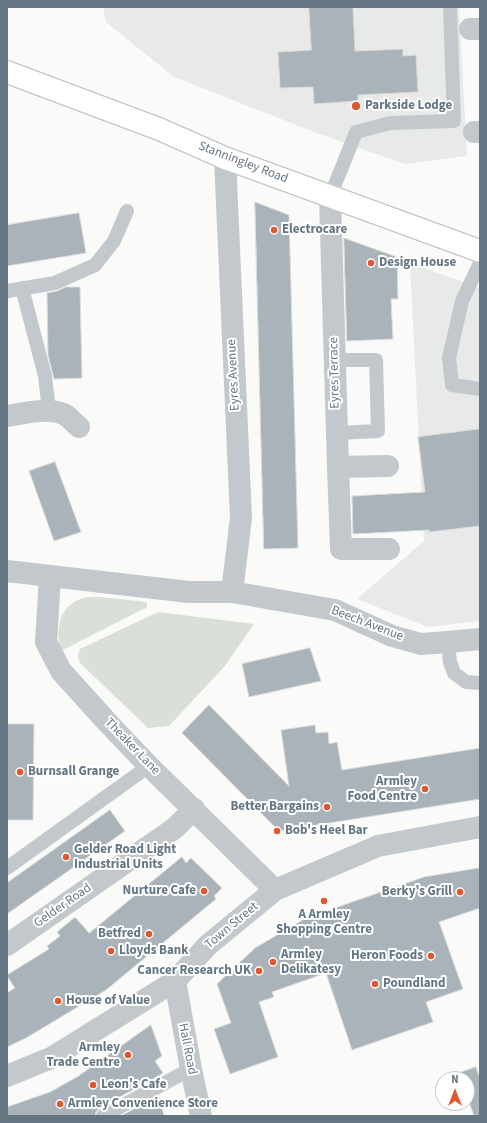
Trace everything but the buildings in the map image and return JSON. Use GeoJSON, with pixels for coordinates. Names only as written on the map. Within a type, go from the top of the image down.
{"type":"FeatureCollection","features":[{"type":"Feature","properties":{"kind":"main road","name":"Stanningley Road"},"geometry":{"type":"LineString","coordinates":[[7,72],[159,129],[225,158],[480,251]]}},
{"type":"Feature","properties":{"kind":"street","name":"Eyres Avenue"},"geometry":{"type":"LineString","coordinates":[[225,158],[241,518],[232,592]]}},
{"type":"Feature","properties":{"kind":"street","name":"Eyres Terrace"},"geometry":{"type":"LineString","coordinates":[[330,196],[341,549],[388,549]]}},
{"type":"Feature","properties":{"kind":"street"},"geometry":{"type":"LineString","coordinates":[[7,416],[48,411],[66,416],[79,427]]}},
{"type":"Feature","properties":{"kind":"street"},"geometry":{"type":"LineString","coordinates":[[338,467],[388,466]]}},
{"type":"Feature","properties":{"kind":"street"},"geometry":{"type":"LineString","coordinates":[[7,571],[189,592],[232,592]]}},
{"type":"Feature","properties":{"kind":"street","name":"Theaker Lane"},"geometry":{"type":"LineString","coordinates":[[50,576],[46,642],[61,671],[149,766],[276,890]]}},
{"type":"Feature","properties":{"kind":"street","name":"Beech Avenue"},"geometry":{"type":"LineString","coordinates":[[232,592],[335,610],[392,636],[421,644],[480,639]]}},
{"type":"Feature","properties":{"kind":"street","name":"Gelder Road"},"geometry":{"type":"LineString","coordinates":[[7,945],[175,828],[194,809]]}},
{"type":"Feature","properties":{"kind":"street","name":"Town Street"},"geometry":{"type":"LineString","coordinates":[[7,1076],[51,1058],[175,981],[208,945],[276,890],[378,846],[480,827]]}},
{"type":"Feature","properties":{"kind":"street","name":"Hall Road"},"geometry":{"type":"LineString","coordinates":[[175,981],[191,1068],[202,1116]]}},
{"type":"Feature","properties":{"kind":"lane"},"geometry":{"type":"LineString","coordinates":[[330,196],[356,132],[390,123],[454,121],[450,7]]}},
{"type":"Feature","properties":{"kind":"lane"},"geometry":{"type":"LineString","coordinates":[[7,291],[55,282],[95,265],[114,240],[127,211]]}},
{"type":"Feature","properties":{"kind":"lane"},"geometry":{"type":"LineString","coordinates":[[480,263],[462,301],[449,358],[452,385],[480,389]]}},
{"type":"Feature","properties":{"kind":"lane"},"geometry":{"type":"LineString","coordinates":[[22,288],[45,376],[48,411]]}},
{"type":"Feature","properties":{"kind":"lane"},"geometry":{"type":"LineString","coordinates":[[335,360],[376,360],[378,431],[337,433]]}},
{"type":"Feature","properties":{"kind":"lane"},"geometry":{"type":"LineString","coordinates":[[448,642],[450,662],[454,673],[466,682],[480,683]]}},
{"type":"Feature","properties":{"kind":"lane"},"geometry":{"type":"LineString","coordinates":[[7,868],[149,766]]}},
{"type":"Feature","properties":{"kind":"lane"},"geometry":{"type":"LineString","coordinates":[[103,1116],[191,1068]]}},
{"type":"Feature","properties":{"kind":"shaded area","name":"Parkside Lodge"},"geometry":{"type":"Polygon","coordinates":[[[103,7],[459,7],[467,156],[405,164],[322,135],[174,77],[106,22],[103,7]]]}},
{"type":"Feature","properties":{"kind":"shaded area"},"geometry":{"type":"Polygon","coordinates":[[[410,263],[480,288],[480,621],[428,627],[357,599],[424,541],[410,263]]]}},
{"type":"Feature","properties":{"kind":"shaded area"},"geometry":{"type":"Polygon","coordinates":[[[90,597],[147,602],[147,607],[61,651],[58,633],[62,616],[72,603],[80,599],[90,597]]]}},
{"type":"Feature","properties":{"kind":"shaded area"},"geometry":{"type":"Polygon","coordinates":[[[158,612],[254,624],[224,667],[169,726],[148,728],[80,663],[78,656],[80,649],[158,612]]]}},
{"type":"Feature","properties":{"kind":"place","name":"Parkside Lodge"},"geometry":{"type":"Point","coordinates":[356,106]}},
{"type":"Feature","properties":{"kind":"place","name":"Electrocare"},"geometry":{"type":"Point","coordinates":[274,230]}},
{"type":"Feature","properties":{"kind":"place","name":"Design House"},"geometry":{"type":"Point","coordinates":[371,263]}},
{"type":"Feature","properties":{"kind":"place","name":"Burnsall Grange"},"geometry":{"type":"Point","coordinates":[20,772]}},
{"type":"Feature","properties":{"kind":"place","name":"Armley Food Centre"},"geometry":{"type":"Point","coordinates":[425,789]}},
{"type":"Feature","properties":{"kind":"place","name":"Better Bargains"},"geometry":{"type":"Point","coordinates":[327,807]}},
{"type":"Feature","properties":{"kind":"place","name":"Bob's Heel Bar"},"geometry":{"type":"Point","coordinates":[277,831]}},
{"type":"Feature","properties":{"kind":"place","name":"Gelder Road Light Industrial Units"},"geometry":{"type":"Point","coordinates":[66,857]}},
{"type":"Feature","properties":{"kind":"place","name":"Nurture Cafe"},"geometry":{"type":"Point","coordinates":[204,891]}},
{"type":"Feature","properties":{"kind":"place","name":"Berky's Grill"},"geometry":{"type":"Point","coordinates":[460,892]}},
{"type":"Feature","properties":{"kind":"place","name":"A Armley Shopping Centre"},"geometry":{"type":"Point","coordinates":[324,901]}},
{"type":"Feature","properties":{"kind":"place","name":"Betfred"},"geometry":{"type":"Point","coordinates":[149,934]}},
{"type":"Feature","properties":{"kind":"place","name":"Lloyds Bank"},"geometry":{"type":"Point","coordinates":[111,951]}},
{"type":"Feature","properties":{"kind":"place","name":"Heron Foods"},"geometry":{"type":"Point","coordinates":[431,956]}},
{"type":"Feature","properties":{"kind":"place","name":"Armley Delikatesy"},"geometry":{"type":"Point","coordinates":[273,962]}},
{"type":"Feature","properties":{"kind":"place","name":"Cancer Research UK"},"geometry":{"type":"Point","coordinates":[259,971]}},
{"type":"Feature","properties":{"kind":"place","name":"Poundland"},"geometry":{"type":"Point","coordinates":[375,984]}},
{"type":"Feature","properties":{"kind":"place","name":"House of Value"},"geometry":{"type":"Point","coordinates":[58,1001]}},
{"type":"Feature","properties":{"kind":"place","name":"Armley Trade Centre"},"geometry":{"type":"Point","coordinates":[128,1055]}},
{"type":"Feature","properties":{"kind":"place","name":"Leon's Cafe"},"geometry":{"type":"Point","coordinates":[93,1085]}},
{"type":"Feature","properties":{"kind":"place","name":"Armley Convenience Store"},"geometry":{"type":"Point","coordinates":[60,1104]}}]}
